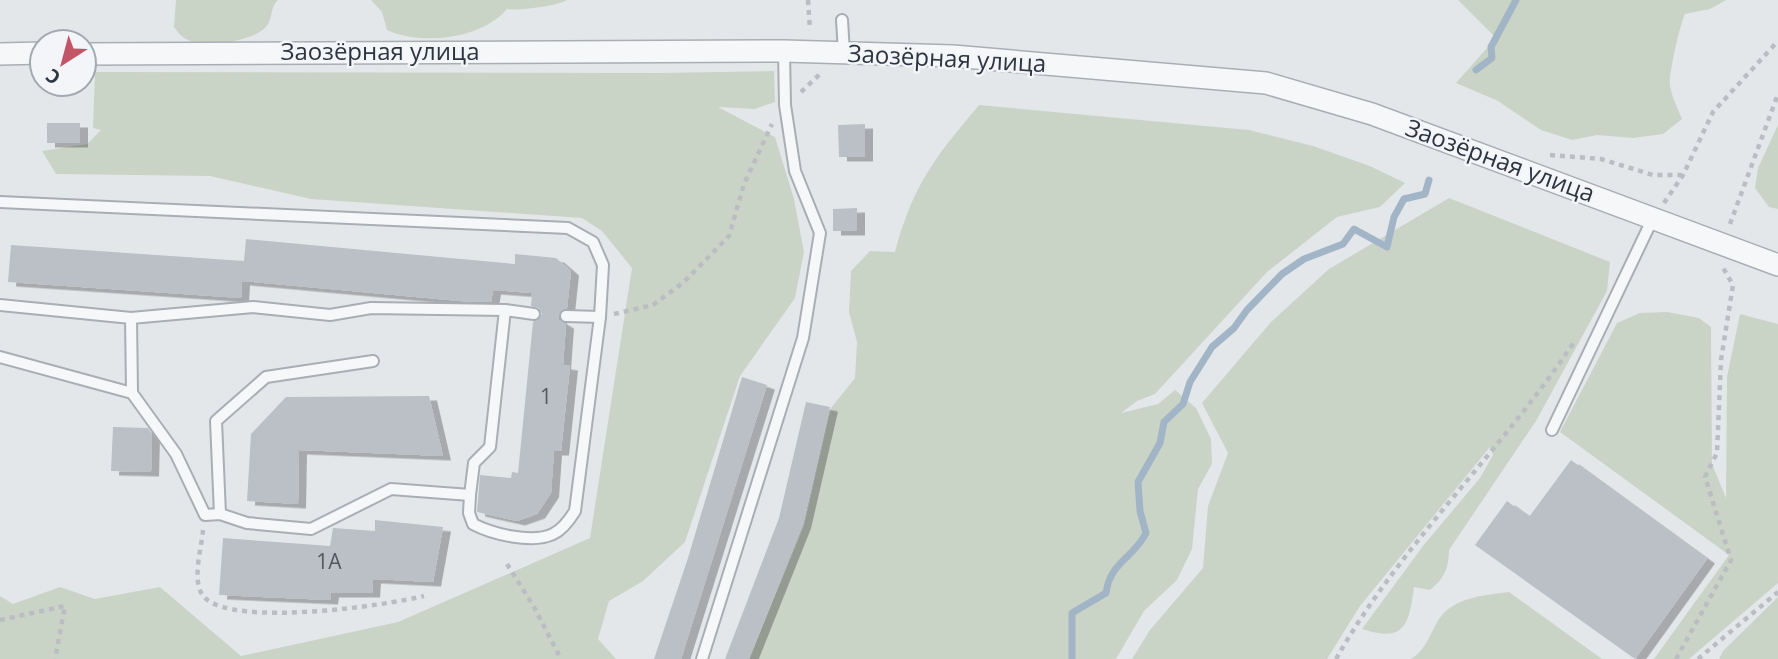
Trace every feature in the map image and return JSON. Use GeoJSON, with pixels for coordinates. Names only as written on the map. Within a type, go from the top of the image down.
{"type":"FeatureCollection","features":[{"type":"Feature","properties":{"kind":"street","name":"Заозёрная улица"},"geometry":{"type":"LineString","coordinates":[[98,54],[784,51],[953,56],[1266,83],[1372,114],[1778,265]]}},
{"type":"Feature","properties":{"kind":"street"},"geometry":{"type":"LineString","coordinates":[[0,54],[28,54]]}},
{"type":"Feature","properties":{"kind":"lane"},"geometry":{"type":"LineString","coordinates":[[842,20],[844,53]]}},
{"type":"Feature","properties":{"kind":"lane"},"geometry":{"type":"LineString","coordinates":[[702,659],[803,338],[813,286],[820,233],[795,171],[785,105],[784,51]]}},
{"type":"Feature","properties":{"kind":"lane"},"geometry":{"type":"LineString","coordinates":[[0,202],[568,229],[593,242],[600,252],[603,265],[600,317],[575,511],[570,520],[553,534],[529,538],[483,530],[472,524],[469,513],[474,463],[490,447],[505,310]]}},
{"type":"Feature","properties":{"kind":"lane"},"geometry":{"type":"LineString","coordinates":[[1552,430],[1653,218]]}},
{"type":"Feature","properties":{"kind":"lane"},"geometry":{"type":"LineString","coordinates":[[0,305],[131,318],[253,307],[330,314],[371,308],[505,310],[534,314]]}},
{"type":"Feature","properties":{"kind":"lane"},"geometry":{"type":"LineString","coordinates":[[566,316],[600,317]]}},
{"type":"Feature","properties":{"kind":"lane"},"geometry":{"type":"LineString","coordinates":[[131,318],[132,393],[176,454],[205,515],[220,514],[247,523],[312,529],[390,489],[470,495]]}},
{"type":"Feature","properties":{"kind":"lane"},"geometry":{"type":"LineString","coordinates":[[0,357],[132,393]]}},
{"type":"Feature","properties":{"kind":"lane"},"geometry":{"type":"LineString","coordinates":[[220,514],[216,421],[266,377],[373,361]]}},
{"type":"Feature","properties":{"kind":"path"},"geometry":{"type":"LineString","coordinates":[[808,0],[811,52]]}},
{"type":"Feature","properties":{"kind":"path"},"geometry":{"type":"LineString","coordinates":[[1653,218],[1683,175],[1713,112],[1778,41]]}},
{"type":"Feature","properties":{"kind":"path"},"geometry":{"type":"LineString","coordinates":[[600,317],[653,305],[684,282],[729,236],[744,184],[763,138],[785,105],[823,70]]}},
{"type":"Feature","properties":{"kind":"path"},"geometry":{"type":"LineString","coordinates":[[1676,659],[1731,560],[1705,477],[1717,453],[1723,339],[1733,285],[1719,261],[1778,94]]}},
{"type":"Feature","properties":{"kind":"path"},"geometry":{"type":"LineString","coordinates":[[1549,155],[1601,159],[1653,175],[1683,175]]}},
{"type":"Feature","properties":{"kind":"path"},"geometry":{"type":"LineString","coordinates":[[1336,659],[1411,550],[1545,386],[1579,335]]}},
{"type":"Feature","properties":{"kind":"path"},"geometry":{"type":"LineString","coordinates":[[205,515],[198,584],[205,598],[240,613],[284,613],[400,602],[424,596]]}},
{"type":"Feature","properties":{"kind":"path"},"geometry":{"type":"LineString","coordinates":[[507,564],[534,607],[561,659]]}},
{"type":"Feature","properties":{"kind":"path"},"geometry":{"type":"LineString","coordinates":[[1698,659],[1778,592]]}},
{"type":"Feature","properties":{"kind":"path"},"geometry":{"type":"LineString","coordinates":[[0,620],[65,606],[55,659]]}},
{"type":"Feature","properties":{"kind":"green space"},"geometry":{"type":"Polygon","coordinates":[[[176,0],[278,0],[268,24],[262,30],[229,42],[204,43],[184,38],[174,27],[176,0]]]}},
{"type":"Feature","properties":{"kind":"green space"},"geometry":{"type":"Polygon","coordinates":[[[371,0],[567,0],[537,8],[507,9],[496,19],[467,33],[450,37],[417,38],[387,30],[382,12],[371,0]]]}},
{"type":"Feature","properties":{"kind":"green space"},"geometry":{"type":"Polygon","coordinates":[[[1458,0],[1726,0],[1710,9],[1685,14],[1670,81],[1682,119],[1663,134],[1633,138],[1597,135],[1572,140],[1541,130],[1498,101],[1456,83],[1496,38],[1458,0]]]}},
{"type":"Feature","properties":{"kind":"green space"},"geometry":{"type":"Polygon","coordinates":[[[774,71],[775,102],[755,109],[718,107],[775,137],[794,199],[804,252],[795,298],[740,376],[685,542],[643,581],[609,601],[598,639],[616,659],[0,659],[0,596],[13,604],[60,587],[95,599],[160,587],[241,656],[398,622],[590,538],[632,268],[602,231],[582,218],[311,199],[210,176],[56,174],[42,151],[87,144],[101,130],[93,128],[94,98],[98,98],[98,72],[774,71]]]}},
{"type":"Feature","properties":{"kind":"green space"},"geometry":{"type":"Polygon","coordinates":[[[979,105],[1249,130],[1313,146],[1370,166],[1405,183],[1380,207],[1337,217],[1267,272],[1155,394],[1137,401],[1121,413],[1158,404],[1175,390],[1196,408],[1211,439],[1212,464],[1198,489],[1192,549],[1177,580],[1144,611],[1116,659],[749,659],[804,526],[831,408],[855,378],[857,342],[849,312],[851,271],[870,251],[895,252],[910,208],[927,173],[979,105]]]}},
{"type":"Feature","properties":{"kind":"green space"},"geometry":{"type":"Polygon","coordinates":[[[1778,125],[1778,209],[1769,207],[1755,188],[1758,168],[1778,125]]]}},
{"type":"Feature","properties":{"kind":"green space"},"geometry":{"type":"Polygon","coordinates":[[[1449,198],[1610,262],[1607,291],[1536,421],[1449,550],[1447,568],[1439,582],[1430,590],[1414,587],[1407,621],[1396,632],[1376,633],[1362,629],[1423,546],[1480,478],[1493,455],[1490,447],[1360,606],[1327,659],[1132,659],[1150,630],[1203,568],[1208,506],[1228,453],[1202,403],[1271,322],[1329,269],[1449,198]]]}},
{"type":"Feature","properties":{"kind":"green space"},"geometry":{"type":"Polygon","coordinates":[[[1667,312],[1699,318],[1711,327],[1712,464],[1726,498],[1727,377],[1740,314],[1778,324],[1778,583],[1689,659],[1654,659],[1729,555],[1560,432],[1617,323],[1640,313],[1667,312]]]}},
{"type":"Feature","properties":{"kind":"green space"},"geometry":{"type":"Polygon","coordinates":[[[1509,592],[1602,659],[1411,659],[1425,646],[1439,619],[1453,606],[1471,598],[1509,592]]]}},
{"type":"Feature","properties":{"kind":"green space"},"geometry":{"type":"Polygon","coordinates":[[[1778,597],[1778,659],[1719,659],[1723,651],[1778,597]]]}},
{"type":"Feature","properties":{"kind":"building"},"geometry":{"type":"Polygon","coordinates":[[[47,123],[80,123],[80,143],[47,143],[47,123]]]}},
{"type":"Feature","properties":{"kind":"building"},"geometry":{"type":"Polygon","coordinates":[[[865,124],[865,157],[839,157],[838,125],[865,124]]]}},
{"type":"Feature","properties":{"kind":"building"},"geometry":{"type":"Polygon","coordinates":[[[857,208],[857,231],[833,231],[833,209],[857,208]]]}},
{"type":"Feature","properties":{"kind":"building"},"geometry":{"type":"Polygon","coordinates":[[[246,239],[515,264],[515,254],[556,258],[571,271],[567,308],[558,315],[559,320],[566,324],[563,365],[570,366],[561,451],[554,451],[551,493],[537,514],[517,521],[477,512],[480,475],[511,478],[512,472],[518,473],[533,322],[542,314],[539,308],[531,306],[532,293],[493,290],[491,302],[460,301],[242,281],[241,298],[8,282],[11,245],[244,261],[246,239]]]}},
{"type":"Feature","properties":{"kind":"building"},"geometry":{"type":"Polygon","coordinates":[[[742,377],[767,385],[681,659],[654,659],[688,558],[742,377]]]}},
{"type":"Feature","properties":{"kind":"building"},"geometry":{"type":"Polygon","coordinates":[[[429,396],[443,456],[299,450],[298,504],[247,501],[251,434],[286,397],[429,396]]]}},
{"type":"Feature","properties":{"kind":"building"},"geometry":{"type":"Polygon","coordinates":[[[806,402],[830,407],[803,524],[749,659],[725,659],[779,518],[806,402]]]}},
{"type":"Feature","properties":{"kind":"building"},"geometry":{"type":"Polygon","coordinates":[[[113,427],[148,428],[152,434],[151,472],[111,471],[113,427]]]}},
{"type":"Feature","properties":{"kind":"building"},"geometry":{"type":"Polygon","coordinates":[[[1571,460],[1707,559],[1635,659],[1475,545],[1507,501],[1529,517],[1571,460]]]}},
{"type":"Feature","properties":{"kind":"building"},"geometry":{"type":"Polygon","coordinates":[[[375,520],[443,527],[433,582],[373,579],[372,593],[331,593],[330,600],[219,595],[223,538],[330,546],[333,528],[375,531],[375,520]]]}},
{"type":"Feature","properties":{"kind":"waterway"},"geometry":{"type":"LineString","coordinates":[[1476,70],[1492,58],[1491,47],[1516,0]]}},
{"type":"Feature","properties":{"kind":"waterway"},"geometry":{"type":"LineString","coordinates":[[1072,659],[1072,613],[1106,593],[1112,574],[1146,533],[1140,511],[1138,482],[1160,443],[1164,422],[1183,404],[1190,382],[1212,347],[1234,328],[1247,310],[1282,274],[1304,259],[1343,244],[1354,229],[1387,247],[1394,217],[1404,199],[1425,194],[1429,180]]}}]}
